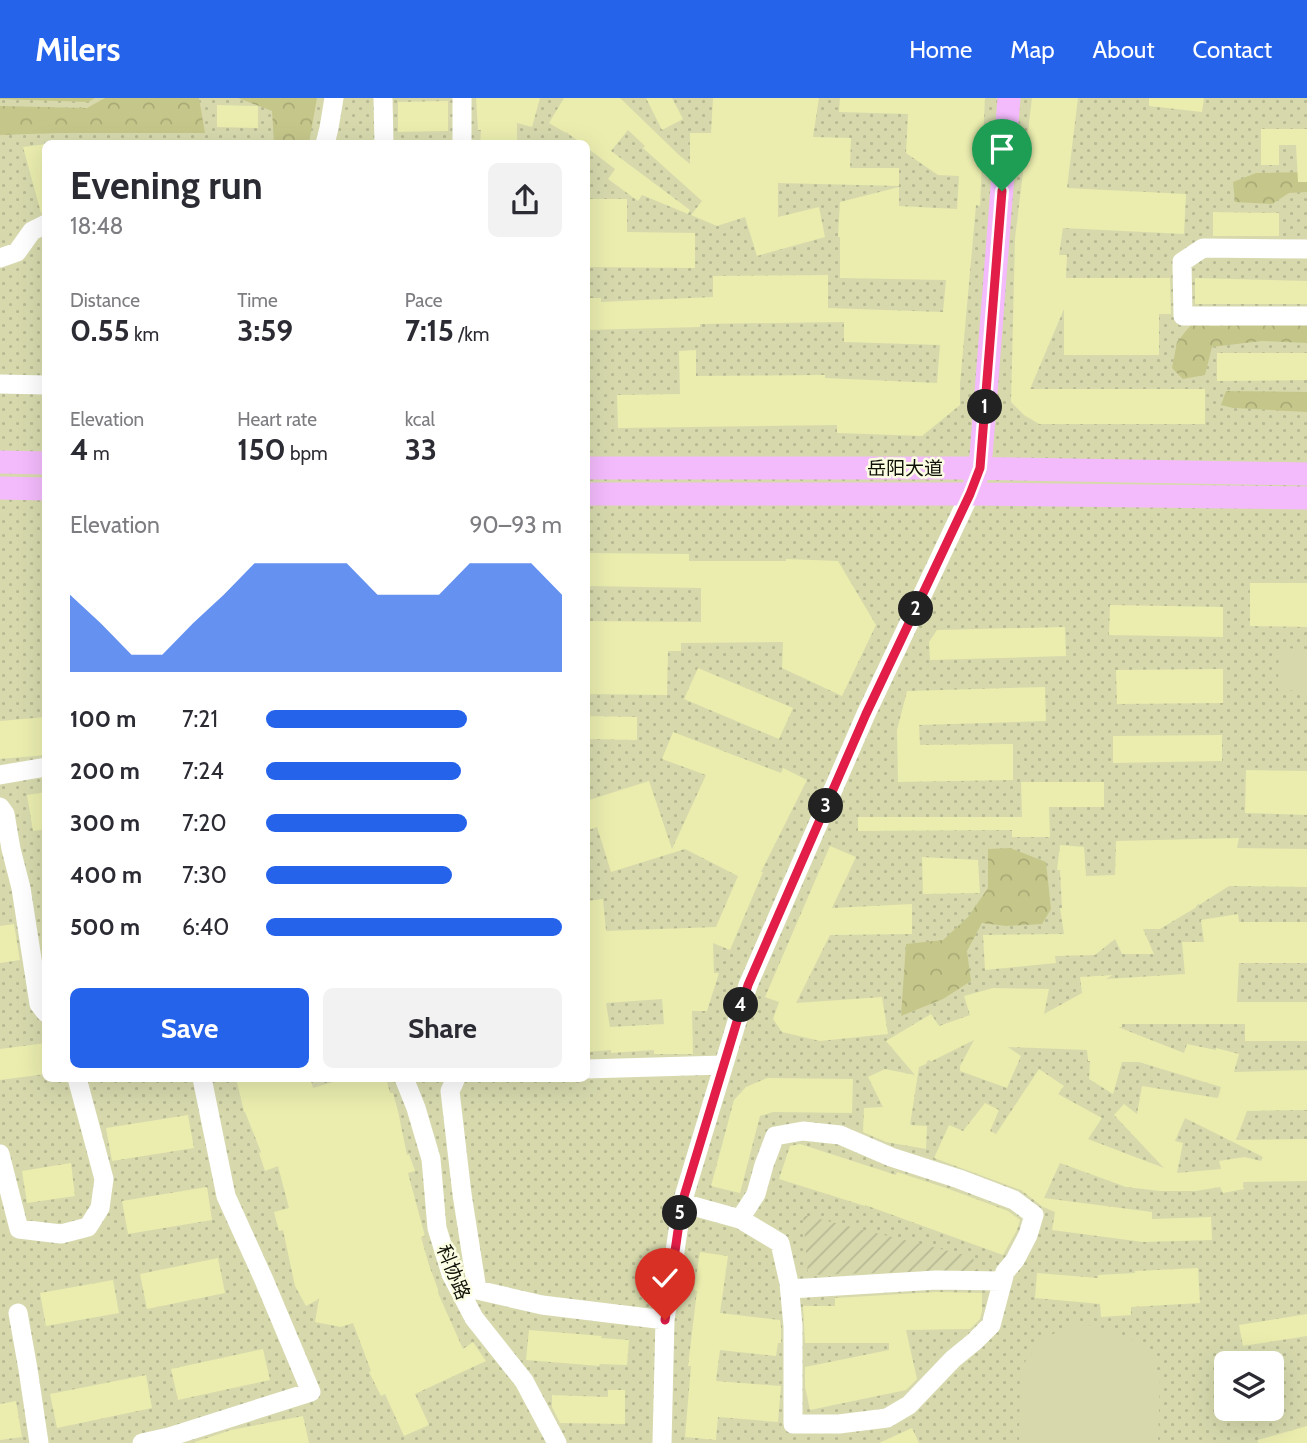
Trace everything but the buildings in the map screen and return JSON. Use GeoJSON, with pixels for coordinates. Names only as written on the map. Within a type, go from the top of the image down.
{"type":"FeatureCollection","features":[{"type":"Feature","properties":{"kind":"main road"},"geometry":{"type":"LineString","coordinates":[[973,468],[994,98]]}},
{"type":"Feature","properties":{"kind":"main road"},"geometry":{"type":"LineString","coordinates":[[970,494],[1009,98]]}},
{"type":"Feature","properties":{"kind":"main road"},"geometry":{"type":"LineString","coordinates":[[0,462],[42,463]]}},
{"type":"Feature","properties":{"kind":"main road","name":"岳阳大道"},"geometry":{"type":"LineString","coordinates":[[590,468],[973,468],[1307,474]]}},
{"type":"Feature","properties":{"kind":"main road"},"geometry":{"type":"LineString","coordinates":[[0,488],[42,489]]}},
{"type":"Feature","properties":{"kind":"main road","name":"岳阳大道"},"geometry":{"type":"LineString","coordinates":[[590,494],[970,494],[1307,498]]}},
{"type":"Feature","properties":{"kind":"street"},"geometry":{"type":"LineString","coordinates":[[326,140],[334,98]]}},
{"type":"Feature","properties":{"kind":"street"},"geometry":{"type":"LineString","coordinates":[[383,98],[384,140]]}},
{"type":"Feature","properties":{"kind":"street"},"geometry":{"type":"LineString","coordinates":[[462,98],[462,140]]}},
{"type":"Feature","properties":{"kind":"street"},"geometry":{"type":"LineString","coordinates":[[0,258],[17,252],[32,231],[42,226]]}},
{"type":"Feature","properties":{"kind":"street"},"geometry":{"type":"LineString","coordinates":[[1307,248],[1203,248],[1182,262],[1183,316],[1307,316]]}},
{"type":"Feature","properties":{"kind":"street"},"geometry":{"type":"LineString","coordinates":[[0,384],[42,385]]}},
{"type":"Feature","properties":{"kind":"street"},"geometry":{"type":"LineString","coordinates":[[662,1443],[665,1320],[682,1203],[748,985],[866,714],[970,494]]}},
{"type":"Feature","properties":{"kind":"street"},"geometry":{"type":"LineString","coordinates":[[0,775],[42,768]]}},
{"type":"Feature","properties":{"kind":"street"},"geometry":{"type":"LineString","coordinates":[[0,807],[5,814],[10,849],[21,888],[39,1003],[42,1007]]}},
{"type":"Feature","properties":{"kind":"street"},"geometry":{"type":"LineString","coordinates":[[590,1069],[723,1065]]}},
{"type":"Feature","properties":{"kind":"street"},"geometry":{"type":"LineString","coordinates":[[0,1154],[19,1229],[61,1234],[88,1227],[100,1208],[104,1179],[78,1082]]}},
{"type":"Feature","properties":{"kind":"street"},"geometry":{"type":"LineString","coordinates":[[142,1443],[170,1440],[311,1392],[226,1196],[203,1082]]}},
{"type":"Feature","properties":{"kind":"street","name":"科协路"},"geometry":{"type":"LineString","coordinates":[[406,1082],[431,1159],[437,1228],[451,1274],[474,1318],[524,1381],[557,1443]]}},
{"type":"Feature","properties":{"kind":"street"},"geometry":{"type":"LineString","coordinates":[[454,1082],[450,1091],[477,1290],[542,1305],[665,1320]]}},
{"type":"Feature","properties":{"kind":"street"},"geometry":{"type":"LineString","coordinates":[[682,1203],[740,1219],[780,1243],[790,1289],[793,1326],[793,1424],[839,1424],[887,1418],[909,1405],[953,1359],[991,1325],[1005,1272],[1015,1260],[1028,1235],[1034,1214],[1014,1200],[891,1157],[840,1135],[803,1131],[775,1136],[756,1194],[740,1219]]}},
{"type":"Feature","properties":{"kind":"street"},"geometry":{"type":"LineString","coordinates":[[790,1289],[936,1280],[1002,1281]]}},
{"type":"Feature","properties":{"kind":"street"},"geometry":{"type":"LineString","coordinates":[[18,1313],[39,1443]]}},
{"type":"Feature","properties":{"kind":"green space"},"geometry":{"type":"Polygon","coordinates":[[[0,98],[1307,98],[1307,1443],[0,1443],[0,98]]]}},
{"type":"Feature","properties":{"kind":"green space"},"geometry":{"type":"Polygon","coordinates":[[[0,98],[95,98],[88,102],[0,98]]]}},
{"type":"Feature","properties":{"kind":"green space"},"geometry":{"type":"Polygon","coordinates":[[[105,98],[199,98],[205,133],[0,135],[0,106],[87,108],[105,98]]]}},
{"type":"Feature","properties":{"kind":"green space"},"geometry":{"type":"Polygon","coordinates":[[[238,98],[317,98],[310,140],[274,140],[272,111],[238,98]]]}},
{"type":"Feature","properties":{"kind":"green space"},"geometry":{"type":"Polygon","coordinates":[[[1307,172],[1307,192],[1289,193],[1272,204],[1235,202],[1233,182],[1256,173],[1307,172]]]}},
{"type":"Feature","properties":{"kind":"green space"},"geometry":{"type":"Polygon","coordinates":[[[1307,324],[1307,343],[1262,341],[1212,347],[1205,375],[1183,379],[1172,368],[1177,342],[1191,325],[1307,324]]]}},
{"type":"Feature","properties":{"kind":"green space"},"geometry":{"type":"Polygon","coordinates":[[[1226,391],[1307,392],[1307,412],[1221,405],[1226,391]]]}},
{"type":"Feature","properties":{"kind":"green space"},"geometry":{"type":"Polygon","coordinates":[[[1279,648],[1307,649],[1307,691],[1278,690],[1279,648]]]}},
{"type":"Feature","properties":{"kind":"green space"},"geometry":{"type":"Polygon","coordinates":[[[1010,848],[1046,862],[1051,909],[1042,924],[1006,926],[982,923],[967,951],[971,981],[943,999],[901,1016],[906,944],[943,940],[968,917],[988,888],[988,849],[1010,848]]]}},
{"type":"Feature","properties":{"kind":"green space"},"geometry":{"type":"Polygon","coordinates":[[[803,1215],[973,1257],[976,1270],[808,1275],[803,1215]]]}},
{"type":"Feature","properties":{"kind":"green space"},"geometry":{"type":"Polygon","coordinates":[[[1078,1323],[1116,1331],[1149,1349],[1160,1376],[1158,1443],[1019,1443],[1020,1368],[1044,1338],[1078,1323]]]}},
{"type":"Feature","properties":{"kind":"route"},"geometry":{"type":"LineString","coordinates":[[665,1320],[682,1203],[748,985],[866,714],[980,468],[1002,191]]}}]}
